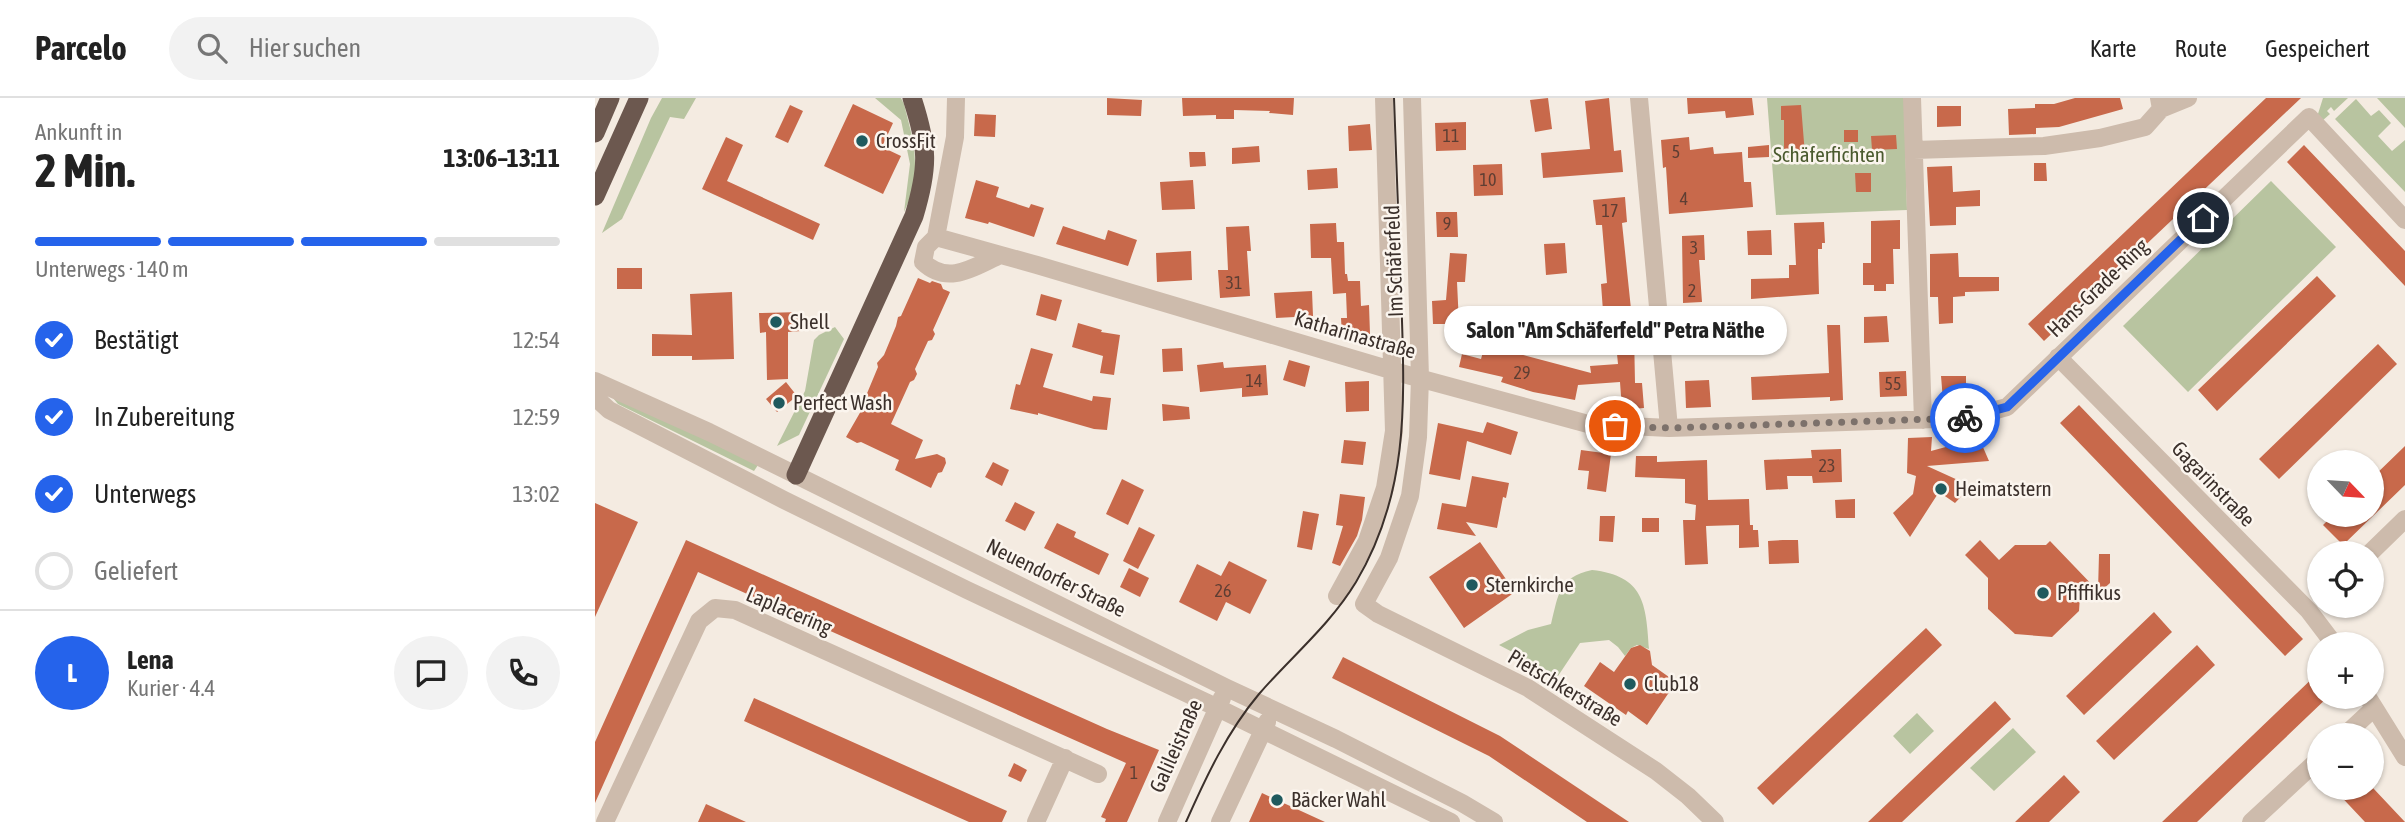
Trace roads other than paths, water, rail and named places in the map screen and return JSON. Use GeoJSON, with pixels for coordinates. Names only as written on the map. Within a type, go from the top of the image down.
{"type":"FeatureCollection","features":[{"type":"Feature","properties":{"kind":"highway"},"geometry":{"type":"LineString","coordinates":[[595,133],[610,98]]}},
{"type":"Feature","properties":{"kind":"highway"},"geometry":{"type":"LineString","coordinates":[[595,197],[639,98]]}},
{"type":"Feature","properties":{"kind":"highway"},"geometry":{"type":"LineString","coordinates":[[796,475],[914,216],[924,182],[925,157],[922,128],[912,98]]}},
{"type":"Feature","properties":{"kind":"street"},"geometry":{"type":"LineString","coordinates":[[955,98],[955,137],[936,237],[926,247],[923,262],[933,272],[955,275],[1000,255]]}},
{"type":"Feature","properties":{"kind":"street","name":"Im Schäferfeld"},"geometry":{"type":"LineString","coordinates":[[1337,596],[1367,541],[1385,488],[1394,431],[1384,98]]}},
{"type":"Feature","properties":{"kind":"street","name":"Im Schäferfeld"},"geometry":{"type":"LineString","coordinates":[[1378,614],[1364,604],[1389,558],[1410,496],[1418,437],[1420,378],[1412,98]]}},
{"type":"Feature","properties":{"kind":"street"},"geometry":{"type":"LineString","coordinates":[[1639,98],[1669,428]]}},
{"type":"Feature","properties":{"kind":"street"},"geometry":{"type":"LineString","coordinates":[[1912,98],[1923,420]]}},
{"type":"Feature","properties":{"kind":"street"},"geometry":{"type":"LineString","coordinates":[[1914,150],[2045,146],[2100,138],[2145,127],[2160,104],[2187,98]]}},
{"type":"Feature","properties":{"kind":"street","name":"Hans-Grade-Ring"},"geometry":{"type":"LineString","coordinates":[[2058,357],[2309,117],[2405,220]]}},
{"type":"Feature","properties":{"kind":"street","name":"Katharinastraße"},"geometry":{"type":"LineString","coordinates":[[936,237],[1392,370],[1588,424],[1669,428],[1967,418],[2007,407],[2058,357]]}},
{"type":"Feature","properties":{"kind":"street","name":"Gagarinstraße"},"geometry":{"type":"LineString","coordinates":[[2058,357],[2307,600]]}},
{"type":"Feature","properties":{"kind":"street","name":"Neuendorfer Straße"},"geometry":{"type":"LineString","coordinates":[[595,381],[709,432],[1450,797],[1494,822]]}},
{"type":"Feature","properties":{"kind":"street"},"geometry":{"type":"LineString","coordinates":[[595,397],[609,410],[783,500],[1451,822]]}},
{"type":"Feature","properties":{"kind":"street"},"geometry":{"type":"LineString","coordinates":[[783,500],[796,475]]}},
{"type":"Feature","properties":{"kind":"street"},"geometry":{"type":"LineString","coordinates":[[2382,541],[2405,519]]}},
{"type":"Feature","properties":{"kind":"street"},"geometry":{"type":"LineString","coordinates":[[896,555],[908,531]]}},
{"type":"Feature","properties":{"kind":"street","name":"Laplacering"},"geometry":{"type":"LineString","coordinates":[[605,822],[699,621],[715,608],[735,610],[1098,774]]}},
{"type":"Feature","properties":{"kind":"street","name":"Pietschkerstraße"},"geometry":{"type":"LineString","coordinates":[[1378,614],[1528,688],[1656,771],[1715,822]]}},
{"type":"Feature","properties":{"kind":"street","name":"Galileistraße"},"geometry":{"type":"LineString","coordinates":[[1167,822],[1227,688]]}},
{"type":"Feature","properties":{"kind":"street"},"geometry":{"type":"LineString","coordinates":[[1220,822],[1272,709]]}},
{"type":"Feature","properties":{"kind":"street"},"geometry":{"type":"LineString","coordinates":[[2354,723],[2365,709]]}},
{"type":"Feature","properties":{"kind":"street"},"geometry":{"type":"LineString","coordinates":[[2374,709],[2405,757]]}},
{"type":"Feature","properties":{"kind":"street"},"geometry":{"type":"LineString","coordinates":[[1036,822],[1065,758]]}},
{"type":"Feature","properties":{"kind":"street"},"geometry":{"type":"LineString","coordinates":[[2251,822],[2307,770]]}},
{"type":"Feature","properties":{"kind":"tram line"},"geometry":{"type":"LineString","coordinates":[[1186,822],[1218,755],[1247,709],[1346,598],[1374,547],[1387,511],[1396,475],[1403,403],[1394,98]]}},
{"type":"Feature","properties":{"kind":"place","name":"CrossFit"},"geometry":{"type":"Point","coordinates":[862,141]}},
{"type":"Feature","properties":{"kind":"place","name":"Shell"},"geometry":{"type":"Point","coordinates":[776,322]}},
{"type":"Feature","properties":{"kind":"place","name":"Perfect Wash"},"geometry":{"type":"Point","coordinates":[779,403]}},
{"type":"Feature","properties":{"kind":"place","name":"Salon \"Am Schäferfeld\" Petra Näthe"},"geometry":{"type":"Point","coordinates":[1615,426]}},
{"type":"Feature","properties":{"kind":"place","name":"Heimatstern"},"geometry":{"type":"Point","coordinates":[1941,489]}},
{"type":"Feature","properties":{"kind":"place","name":"Sternkirche"},"geometry":{"type":"Point","coordinates":[1472,585]}},
{"type":"Feature","properties":{"kind":"place","name":"Pfiffikus"},"geometry":{"type":"Point","coordinates":[2043,593]}},
{"type":"Feature","properties":{"kind":"place","name":"Club18"},"geometry":{"type":"Point","coordinates":[1630,684]}},
{"type":"Feature","properties":{"kind":"place","name":"Bäcker Wahl"},"geometry":{"type":"Point","coordinates":[1277,800]}},
{"type":"Feature","properties":{"kind":"park label","name":"Schäferfichten"},"geometry":{"type":"Point","coordinates":[1829,155]}}]}
